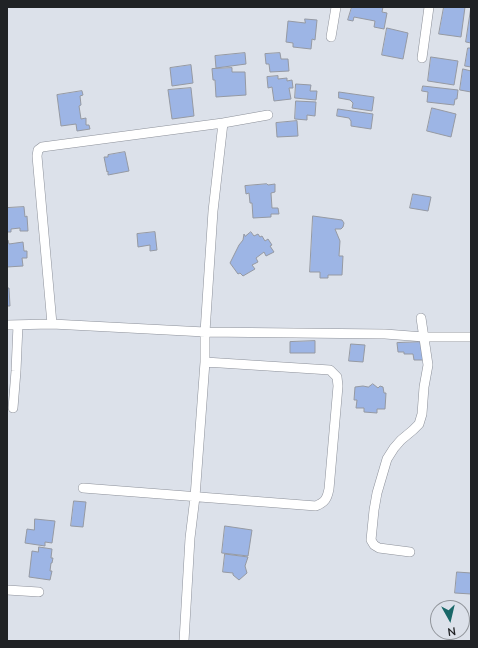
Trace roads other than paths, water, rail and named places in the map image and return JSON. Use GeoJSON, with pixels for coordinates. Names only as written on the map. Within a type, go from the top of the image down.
{"type":"FeatureCollection","features":[{"type":"Feature","properties":{"kind":"street"},"geometry":{"type":"LineString","coordinates":[[331,37],[336,7]]}},
{"type":"Feature","properties":{"kind":"street"},"geometry":{"type":"LineString","coordinates":[[422,58],[429,7]]}},
{"type":"Feature","properties":{"kind":"street"},"geometry":{"type":"LineString","coordinates":[[52,324],[36,156],[39,149],[42,147],[223,123],[268,115]]}},
{"type":"Feature","properties":{"kind":"street"},"geometry":{"type":"LineString","coordinates":[[184,641],[190,538],[195,497],[205,362],[205,332],[213,211],[223,123]]}},
{"type":"Feature","properties":{"kind":"street"},"geometry":{"type":"LineString","coordinates":[[410,552],[379,548],[374,545],[371,540],[377,493],[387,459],[394,448],[419,424],[422,414],[424,387],[428,365],[421,318]]}},
{"type":"Feature","properties":{"kind":"street"},"geometry":{"type":"LineString","coordinates":[[7,325],[52,324],[205,332],[385,334],[424,337],[471,337]]}},
{"type":"Feature","properties":{"kind":"street"},"geometry":{"type":"LineString","coordinates":[[14,408],[18,325]]}},
{"type":"Feature","properties":{"kind":"street"},"geometry":{"type":"LineString","coordinates":[[83,488],[316,506],[323,503],[328,497],[329,489],[338,386],[336,377],[330,370],[205,362]]}},
{"type":"Feature","properties":{"kind":"street"},"geometry":{"type":"LineString","coordinates":[[7,590],[39,592]]}}]}
